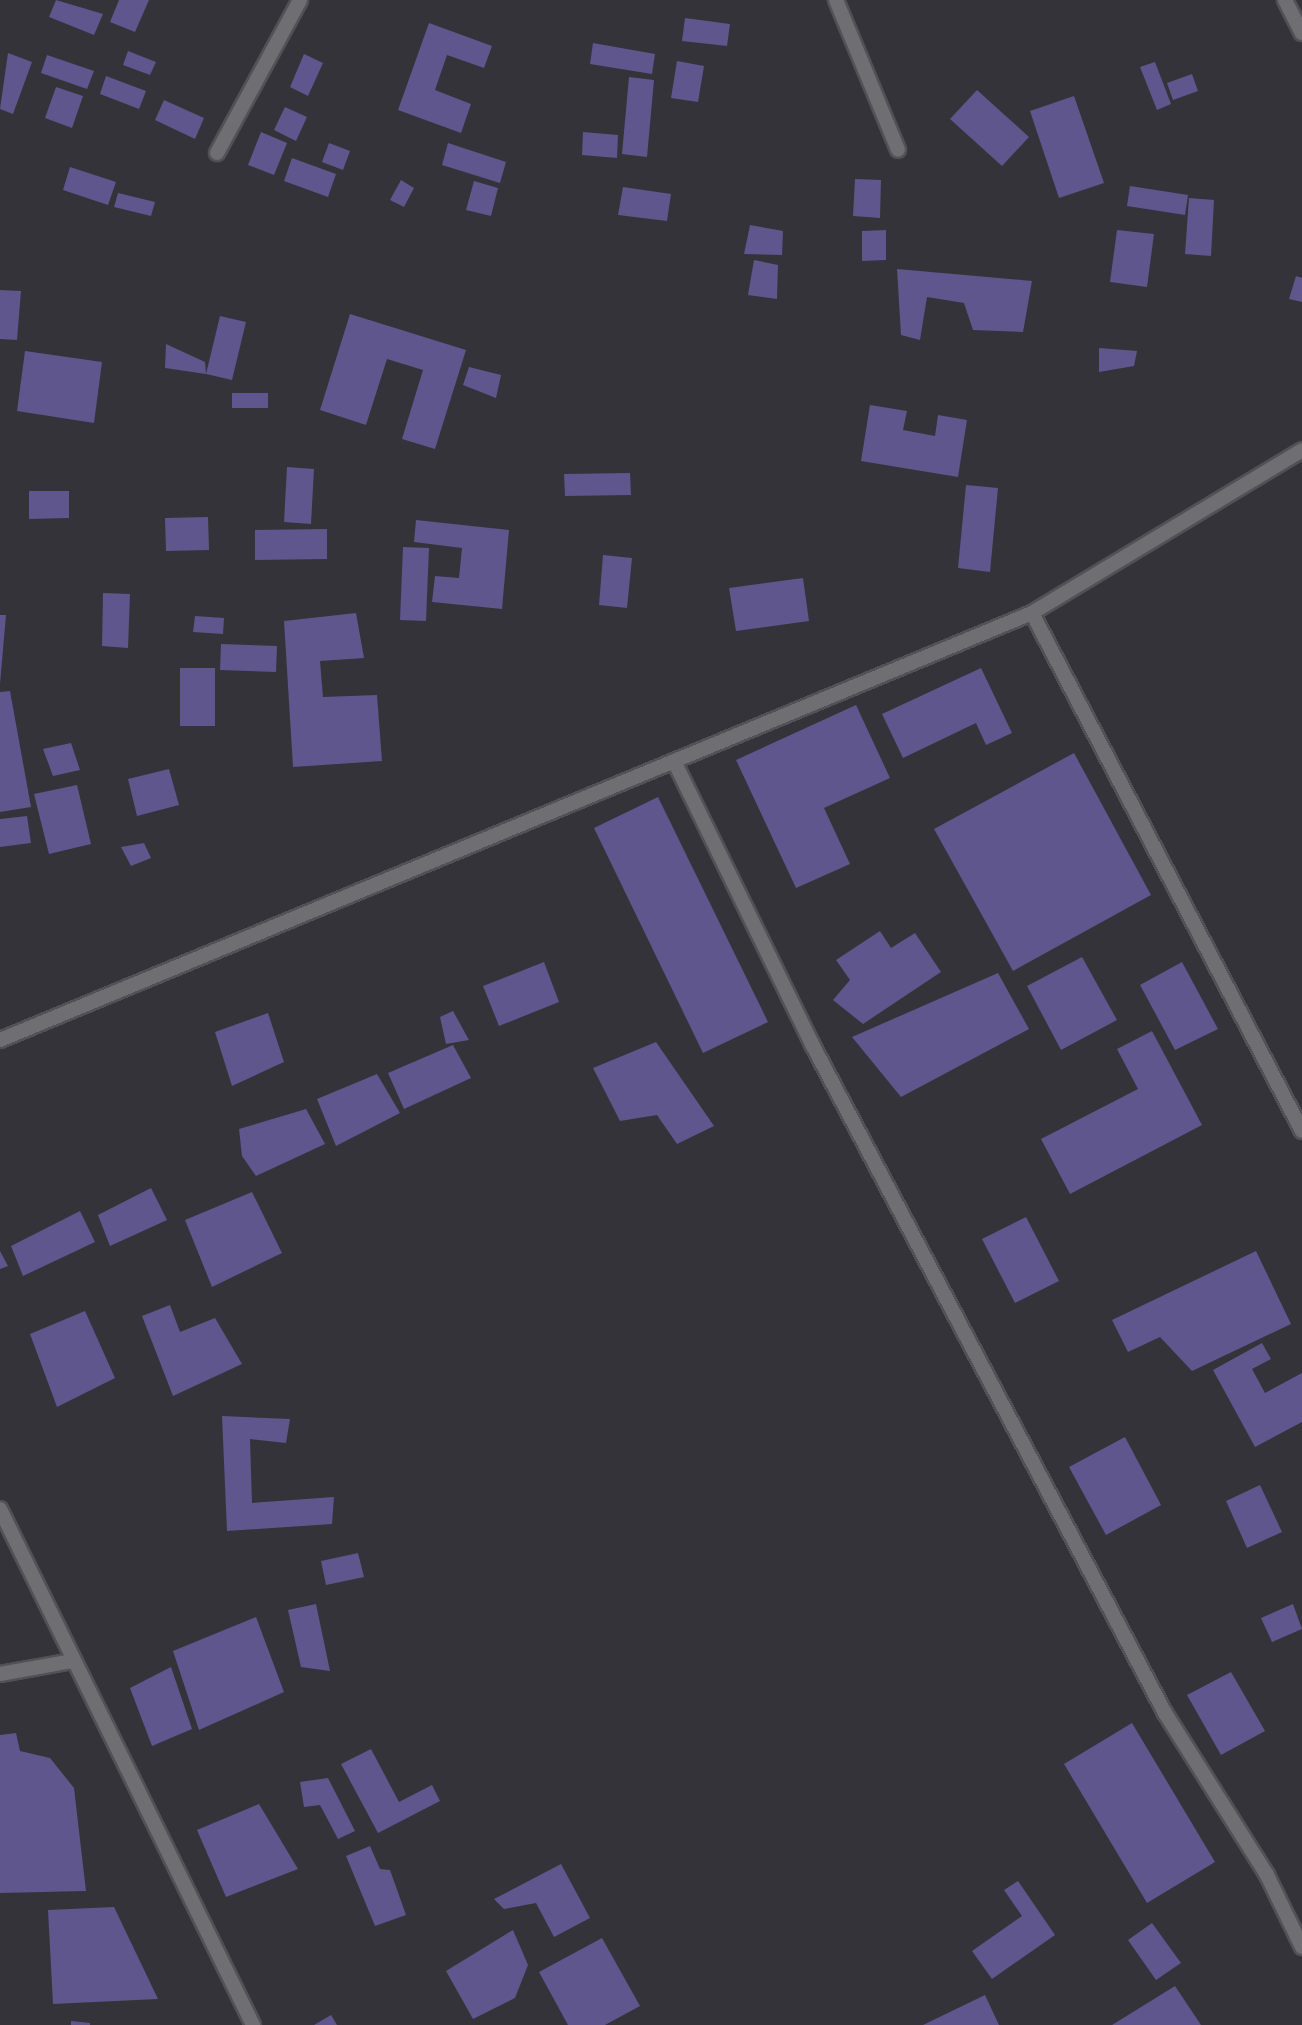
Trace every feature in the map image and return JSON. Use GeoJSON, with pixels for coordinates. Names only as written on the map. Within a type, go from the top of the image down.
{"type":"FeatureCollection","features":[{"type":"Feature","properties":{"kind":"street"},"geometry":{"type":"LineString","coordinates":[[217,153],[300,0]]}},
{"type":"Feature","properties":{"kind":"street"},"geometry":{"type":"LineString","coordinates":[[836,0],[898,150]]}},
{"type":"Feature","properties":{"kind":"street"},"geometry":{"type":"LineString","coordinates":[[1285,0],[1302,33]]}},
{"type":"Feature","properties":{"kind":"street"},"geometry":{"type":"LineString","coordinates":[[0,1040],[1032,613],[1302,450]]}},
{"type":"Feature","properties":{"kind":"street"},"geometry":{"type":"LineString","coordinates":[[1032,613],[1302,1131]]}},
{"type":"Feature","properties":{"kind":"street"},"geometry":{"type":"LineString","coordinates":[[674,761],[812,1044],[1158,1700],[1267,1875],[1302,1947]]}},
{"type":"Feature","properties":{"kind":"street"},"geometry":{"type":"LineString","coordinates":[[0,1509],[72,1661],[253,2025]]}},
{"type":"Feature","properties":{"kind":"street"},"geometry":{"type":"LineString","coordinates":[[0,1674],[72,1661]]}},
{"type":"Feature","properties":{"kind":"building"},"geometry":{"type":"Polygon","coordinates":[[[56,0],[103,14],[94,35],[49,17],[56,0]]]}},
{"type":"Feature","properties":{"kind":"building"},"geometry":{"type":"Polygon","coordinates":[[[119,0],[149,0],[135,32],[110,22],[119,0]]]}},
{"type":"Feature","properties":{"kind":"building"},"geometry":{"type":"Polygon","coordinates":[[[685,18],[730,24],[727,46],[682,41],[685,18]]]}},
{"type":"Feature","properties":{"kind":"building"},"geometry":{"type":"Polygon","coordinates":[[[429,23],[492,46],[484,68],[447,55],[435,90],[471,104],[461,133],[398,110],[429,23]]]}},
{"type":"Feature","properties":{"kind":"building"},"geometry":{"type":"Polygon","coordinates":[[[593,43],[655,54],[652,74],[590,64],[593,43]]]}},
{"type":"Feature","properties":{"kind":"building"},"geometry":{"type":"Polygon","coordinates":[[[128,51],[156,62],[150,75],[123,65],[128,51]]]}},
{"type":"Feature","properties":{"kind":"building"},"geometry":{"type":"Polygon","coordinates":[[[8,53],[32,62],[13,114],[0,109],[8,53]]]}},
{"type":"Feature","properties":{"kind":"building"},"geometry":{"type":"Polygon","coordinates":[[[304,54],[323,63],[308,96],[290,87],[304,54]]]}},
{"type":"Feature","properties":{"kind":"building"},"geometry":{"type":"Polygon","coordinates":[[[47,55],[94,71],[87,89],[41,73],[47,55]]]}},
{"type":"Feature","properties":{"kind":"building"},"geometry":{"type":"Polygon","coordinates":[[[677,61],[704,66],[698,102],[671,98],[677,61]]]}},
{"type":"Feature","properties":{"kind":"building"},"geometry":{"type":"Polygon","coordinates":[[[1155,62],[1171,104],[1157,110],[1140,67],[1155,62]]]}},
{"type":"Feature","properties":{"kind":"building"},"geometry":{"type":"Polygon","coordinates":[[[1192,74],[1198,91],[1173,100],[1167,83],[1192,74]]]}},
{"type":"Feature","properties":{"kind":"building"},"geometry":{"type":"Polygon","coordinates":[[[106,76],[146,91],[139,109],[100,94],[106,76]]]}},
{"type":"Feature","properties":{"kind":"building"},"geometry":{"type":"Polygon","coordinates":[[[629,77],[654,80],[647,157],[622,154],[629,77]]]}},
{"type":"Feature","properties":{"kind":"building"},"geometry":{"type":"Polygon","coordinates":[[[56,87],[83,96],[72,128],[45,118],[56,87]]]}},
{"type":"Feature","properties":{"kind":"building"},"geometry":{"type":"Polygon","coordinates":[[[977,90],[1029,137],[1002,166],[950,119],[977,90]]]}},
{"type":"Feature","properties":{"kind":"building"},"geometry":{"type":"Polygon","coordinates":[[[1074,96],[1104,183],[1059,198],[1030,111],[1074,96]]]}},
{"type":"Feature","properties":{"kind":"building"},"geometry":{"type":"Polygon","coordinates":[[[164,100],[204,118],[195,139],[155,120],[164,100]]]}},
{"type":"Feature","properties":{"kind":"building"},"geometry":{"type":"Polygon","coordinates":[[[285,107],[307,117],[296,141],[274,130],[285,107]]]}},
{"type":"Feature","properties":{"kind":"building"},"geometry":{"type":"Polygon","coordinates":[[[261,132],[287,143],[274,175],[248,165],[261,132]]]}},
{"type":"Feature","properties":{"kind":"building"},"geometry":{"type":"Polygon","coordinates":[[[583,132],[618,135],[617,158],[582,155],[583,132]]]}},
{"type":"Feature","properties":{"kind":"building"},"geometry":{"type":"Polygon","coordinates":[[[329,143],[350,151],[343,170],[322,162],[329,143]]]}},
{"type":"Feature","properties":{"kind":"building"},"geometry":{"type":"Polygon","coordinates":[[[448,143],[506,162],[500,183],[442,165],[448,143]]]}},
{"type":"Feature","properties":{"kind":"building"},"geometry":{"type":"Polygon","coordinates":[[[292,158],[336,174],[328,197],[284,181],[292,158]]]}},
{"type":"Feature","properties":{"kind":"building"},"geometry":{"type":"Polygon","coordinates":[[[70,167],[116,182],[108,205],[63,190],[70,167]]]}},
{"type":"Feature","properties":{"kind":"building"},"geometry":{"type":"Polygon","coordinates":[[[855,179],[881,180],[880,218],[853,216],[855,179]]]}},
{"type":"Feature","properties":{"kind":"building"},"geometry":{"type":"Polygon","coordinates":[[[401,180],[414,188],[404,207],[390,200],[401,180]]]}},
{"type":"Feature","properties":{"kind":"building"},"geometry":{"type":"Polygon","coordinates":[[[474,181],[498,188],[491,216],[466,210],[474,181]]]}},
{"type":"Feature","properties":{"kind":"building"},"geometry":{"type":"Polygon","coordinates":[[[1130,186],[1188,195],[1185,215],[1127,206],[1130,186]]]}},
{"type":"Feature","properties":{"kind":"building"},"geometry":{"type":"Polygon","coordinates":[[[623,187],[671,194],[667,221],[618,215],[623,187]]]}},
{"type":"Feature","properties":{"kind":"building"},"geometry":{"type":"Polygon","coordinates":[[[118,193],[155,202],[151,216],[114,207],[118,193]]]}},
{"type":"Feature","properties":{"kind":"building"},"geometry":{"type":"Polygon","coordinates":[[[1189,198],[1214,200],[1211,256],[1185,254],[1189,198]]]}},
{"type":"Feature","properties":{"kind":"building"},"geometry":{"type":"Polygon","coordinates":[[[750,225],[783,231],[782,255],[744,254],[750,225]]]}},
{"type":"Feature","properties":{"kind":"building"},"geometry":{"type":"Polygon","coordinates":[[[886,230],[886,260],[862,261],[862,231],[886,230]]]}},
{"type":"Feature","properties":{"kind":"building"},"geometry":{"type":"Polygon","coordinates":[[[1117,230],[1154,234],[1147,287],[1110,282],[1117,230]]]}},
{"type":"Feature","properties":{"kind":"building"},"geometry":{"type":"Polygon","coordinates":[[[754,260],[778,265],[777,299],[748,295],[754,260]]]}},
{"type":"Feature","properties":{"kind":"building"},"geometry":{"type":"Polygon","coordinates":[[[897,269],[1032,281],[1023,332],[973,330],[964,303],[927,297],[920,340],[901,335],[897,269]]]}},
{"type":"Feature","properties":{"kind":"building"},"geometry":{"type":"Polygon","coordinates":[[[1296,276],[1302,278],[1302,302],[1289,299],[1296,276]]]}},
{"type":"Feature","properties":{"kind":"building"},"geometry":{"type":"Polygon","coordinates":[[[0,290],[21,291],[17,340],[0,339],[0,290]]]}},
{"type":"Feature","properties":{"kind":"building"},"geometry":{"type":"Polygon","coordinates":[[[350,314],[466,350],[435,449],[402,439],[423,370],[387,359],[366,425],[320,410],[350,314]]]}},
{"type":"Feature","properties":{"kind":"building"},"geometry":{"type":"Polygon","coordinates":[[[220,316],[246,322],[232,380],[206,374],[220,316]]]}},
{"type":"Feature","properties":{"kind":"building"},"geometry":{"type":"Polygon","coordinates":[[[166,344],[205,362],[206,374],[165,368],[166,344]]]}},
{"type":"Feature","properties":{"kind":"building"},"geometry":{"type":"Polygon","coordinates":[[[1099,348],[1137,351],[1134,366],[1099,372],[1099,348]]]}},
{"type":"Feature","properties":{"kind":"building"},"geometry":{"type":"Polygon","coordinates":[[[25,351],[102,362],[94,423],[17,411],[25,351]]]}},
{"type":"Feature","properties":{"kind":"building"},"geometry":{"type":"Polygon","coordinates":[[[469,367],[501,375],[496,398],[463,385],[469,367]]]}},
{"type":"Feature","properties":{"kind":"building"},"geometry":{"type":"Polygon","coordinates":[[[232,393],[268,393],[268,408],[232,408],[232,393]]]}},
{"type":"Feature","properties":{"kind":"building"},"geometry":{"type":"Polygon","coordinates":[[[870,405],[907,411],[903,430],[935,436],[938,415],[967,420],[958,477],[861,461],[870,405]]]}},
{"type":"Feature","properties":{"kind":"building"},"geometry":{"type":"Polygon","coordinates":[[[287,467],[314,469],[311,524],[284,522],[287,467]]]}},
{"type":"Feature","properties":{"kind":"building"},"geometry":{"type":"Polygon","coordinates":[[[630,473],[631,495],[565,496],[564,474],[630,473]]]}},
{"type":"Feature","properties":{"kind":"building"},"geometry":{"type":"Polygon","coordinates":[[[966,485],[998,488],[990,572],[958,568],[966,485]]]}},
{"type":"Feature","properties":{"kind":"building"},"geometry":{"type":"Polygon","coordinates":[[[29,491],[69,491],[69,518],[29,519],[29,491]]]}},
{"type":"Feature","properties":{"kind":"building"},"geometry":{"type":"Polygon","coordinates":[[[208,517],[209,550],[166,551],[165,518],[208,517]]]}},
{"type":"Feature","properties":{"kind":"building"},"geometry":{"type":"Polygon","coordinates":[[[416,520],[509,530],[502,609],[432,602],[435,576],[459,578],[462,548],[414,542],[416,520]]]}},
{"type":"Feature","properties":{"kind":"building"},"geometry":{"type":"Polygon","coordinates":[[[327,529],[327,559],[255,560],[255,530],[327,529]]]}},
{"type":"Feature","properties":{"kind":"building"},"geometry":{"type":"Polygon","coordinates":[[[403,547],[429,548],[426,621],[400,620],[403,547]]]}},
{"type":"Feature","properties":{"kind":"building"},"geometry":{"type":"Polygon","coordinates":[[[603,555],[632,558],[627,608],[599,605],[603,555]]]}},
{"type":"Feature","properties":{"kind":"building"},"geometry":{"type":"Polygon","coordinates":[[[803,578],[809,621],[736,631],[729,588],[803,578]]]}},
{"type":"Feature","properties":{"kind":"building"},"geometry":{"type":"Polygon","coordinates":[[[103,593],[130,594],[128,648],[102,646],[103,593]]]}},
{"type":"Feature","properties":{"kind":"building"},"geometry":{"type":"Polygon","coordinates":[[[356,613],[364,658],[320,661],[323,697],[377,695],[382,761],[293,767],[284,621],[356,613]]]}},
{"type":"Feature","properties":{"kind":"building"},"geometry":{"type":"Polygon","coordinates":[[[0,615],[6,615],[0,684],[0,615]]]}},
{"type":"Feature","properties":{"kind":"building"},"geometry":{"type":"Polygon","coordinates":[[[195,616],[224,618],[223,634],[193,632],[195,616]]]}},
{"type":"Feature","properties":{"kind":"building"},"geometry":{"type":"Polygon","coordinates":[[[221,644],[277,646],[276,672],[220,670],[221,644]]]}},
{"type":"Feature","properties":{"kind":"building"},"geometry":{"type":"Polygon","coordinates":[[[180,668],[215,668],[215,726],[180,726],[180,668]]]}},
{"type":"Feature","properties":{"kind":"building"},"geometry":{"type":"Polygon","coordinates":[[[981,668],[1012,733],[986,745],[976,723],[903,758],[882,714],[981,668]]]}},
{"type":"Feature","properties":{"kind":"building"},"geometry":{"type":"Polygon","coordinates":[[[10,691],[31,807],[0,812],[0,692],[10,691]]]}},
{"type":"Feature","properties":{"kind":"building"},"geometry":{"type":"Polygon","coordinates":[[[856,705],[890,778],[824,808],[850,864],[796,888],[736,760],[856,705]]]}},
{"type":"Feature","properties":{"kind":"building"},"geometry":{"type":"Polygon","coordinates":[[[71,743],[80,770],[53,776],[43,749],[71,743]]]}},
{"type":"Feature","properties":{"kind":"building"},"geometry":{"type":"Polygon","coordinates":[[[1074,753],[1151,895],[1013,971],[934,829],[1074,753]]]}},
{"type":"Feature","properties":{"kind":"building"},"geometry":{"type":"Polygon","coordinates":[[[169,769],[179,805],[137,816],[128,779],[169,769]]]}},
{"type":"Feature","properties":{"kind":"building"},"geometry":{"type":"Polygon","coordinates":[[[77,785],[91,844],[49,854],[34,794],[77,785]]]}},
{"type":"Feature","properties":{"kind":"building"},"geometry":{"type":"Polygon","coordinates":[[[658,797],[768,1022],[703,1053],[594,828],[658,797]]]}},
{"type":"Feature","properties":{"kind":"building"},"geometry":{"type":"Polygon","coordinates":[[[27,816],[31,843],[0,847],[0,819],[27,816]]]}},
{"type":"Feature","properties":{"kind":"building"},"geometry":{"type":"Polygon","coordinates":[[[144,843],[151,858],[131,866],[121,847],[144,843]]]}},
{"type":"Feature","properties":{"kind":"building"},"geometry":{"type":"Polygon","coordinates":[[[880,931],[891,948],[915,933],[941,972],[863,1024],[833,1000],[850,980],[836,960],[880,931]]]}},
{"type":"Feature","properties":{"kind":"building"},"geometry":{"type":"Polygon","coordinates":[[[1082,957],[1117,1020],[1061,1050],[1027,986],[1082,957]]]}},
{"type":"Feature","properties":{"kind":"building"},"geometry":{"type":"Polygon","coordinates":[[[544,962],[559,1002],[499,1026],[483,986],[544,962]]]}},
{"type":"Feature","properties":{"kind":"building"},"geometry":{"type":"Polygon","coordinates":[[[1182,962],[1218,1029],[1175,1050],[1140,985],[1182,962]]]}},
{"type":"Feature","properties":{"kind":"building"},"geometry":{"type":"Polygon","coordinates":[[[998,973],[1029,1029],[901,1097],[852,1037],[998,973]]]}},
{"type":"Feature","properties":{"kind":"building"},"geometry":{"type":"Polygon","coordinates":[[[453,1011],[469,1040],[446,1044],[440,1017],[453,1011]]]}},
{"type":"Feature","properties":{"kind":"building"},"geometry":{"type":"Polygon","coordinates":[[[268,1013],[284,1062],[232,1086],[215,1032],[268,1013]]]}},
{"type":"Feature","properties":{"kind":"building"},"geometry":{"type":"Polygon","coordinates":[[[1152,1031],[1202,1125],[1070,1194],[1041,1139],[1138,1089],[1117,1049],[1152,1031]]]}},
{"type":"Feature","properties":{"kind":"building"},"geometry":{"type":"Polygon","coordinates":[[[656,1042],[714,1126],[677,1144],[657,1115],[620,1121],[593,1068],[656,1042]]]}},
{"type":"Feature","properties":{"kind":"building"},"geometry":{"type":"Polygon","coordinates":[[[453,1045],[471,1078],[404,1109],[388,1073],[453,1045]]]}},
{"type":"Feature","properties":{"kind":"building"},"geometry":{"type":"Polygon","coordinates":[[[377,1074],[400,1113],[336,1146],[317,1099],[377,1074]]]}},
{"type":"Feature","properties":{"kind":"building"},"geometry":{"type":"Polygon","coordinates":[[[306,1109],[325,1144],[256,1176],[242,1156],[239,1129],[306,1109]]]}},
{"type":"Feature","properties":{"kind":"building"},"geometry":{"type":"Polygon","coordinates":[[[151,1188],[167,1220],[110,1246],[98,1215],[151,1188]]]}},
{"type":"Feature","properties":{"kind":"building"},"geometry":{"type":"Polygon","coordinates":[[[252,1192],[282,1253],[212,1287],[185,1220],[252,1192]]]}},
{"type":"Feature","properties":{"kind":"building"},"geometry":{"type":"Polygon","coordinates":[[[80,1211],[95,1242],[23,1276],[11,1246],[80,1211]]]}},
{"type":"Feature","properties":{"kind":"building"},"geometry":{"type":"Polygon","coordinates":[[[1026,1217],[1059,1281],[1015,1303],[982,1239],[1026,1217]]]}},
{"type":"Feature","properties":{"kind":"building"},"geometry":{"type":"Polygon","coordinates":[[[0,1251],[8,1266],[0,1269],[0,1251]]]}},
{"type":"Feature","properties":{"kind":"building"},"geometry":{"type":"Polygon","coordinates":[[[1256,1251],[1291,1324],[1192,1371],[1160,1337],[1128,1352],[1112,1320],[1256,1251]]]}},
{"type":"Feature","properties":{"kind":"building"},"geometry":{"type":"Polygon","coordinates":[[[170,1305],[180,1332],[215,1318],[242,1364],[173,1396],[142,1316],[170,1305]]]}},
{"type":"Feature","properties":{"kind":"building"},"geometry":{"type":"Polygon","coordinates":[[[85,1311],[115,1378],[57,1407],[30,1334],[85,1311]]]}},
{"type":"Feature","properties":{"kind":"building"},"geometry":{"type":"Polygon","coordinates":[[[1262,1343],[1271,1359],[1252,1369],[1265,1393],[1302,1373],[1302,1422],[1255,1447],[1213,1370],[1262,1343]]]}},
{"type":"Feature","properties":{"kind":"building"},"geometry":{"type":"Polygon","coordinates":[[[222,1416],[290,1419],[286,1443],[250,1439],[252,1503],[334,1497],[332,1524],[227,1531],[222,1416]]]}},
{"type":"Feature","properties":{"kind":"building"},"geometry":{"type":"Polygon","coordinates":[[[1125,1437],[1161,1505],[1106,1535],[1069,1467],[1125,1437]]]}},
{"type":"Feature","properties":{"kind":"building"},"geometry":{"type":"Polygon","coordinates":[[[1260,1485],[1282,1532],[1247,1548],[1226,1501],[1260,1485]]]}},
{"type":"Feature","properties":{"kind":"building"},"geometry":{"type":"Polygon","coordinates":[[[358,1553],[364,1577],[326,1585],[321,1561],[358,1553]]]}},
{"type":"Feature","properties":{"kind":"building"},"geometry":{"type":"Polygon","coordinates":[[[316,1604],[330,1671],[301,1667],[288,1610],[316,1604]]]}},
{"type":"Feature","properties":{"kind":"building"},"geometry":{"type":"Polygon","coordinates":[[[1293,1604],[1302,1629],[1272,1642],[1261,1618],[1293,1604]]]}},
{"type":"Feature","properties":{"kind":"building"},"geometry":{"type":"Polygon","coordinates":[[[256,1617],[284,1692],[199,1730],[173,1651],[256,1617]]]}},
{"type":"Feature","properties":{"kind":"building"},"geometry":{"type":"Polygon","coordinates":[[[171,1667],[192,1729],[152,1746],[130,1688],[171,1667]]]}},
{"type":"Feature","properties":{"kind":"building"},"geometry":{"type":"Polygon","coordinates":[[[1231,1672],[1265,1731],[1221,1755],[1187,1695],[1231,1672]]]}},
{"type":"Feature","properties":{"kind":"building"},"geometry":{"type":"Polygon","coordinates":[[[1132,1723],[1215,1862],[1147,1903],[1064,1764],[1132,1723]]]}},
{"type":"Feature","properties":{"kind":"building"},"geometry":{"type":"Polygon","coordinates":[[[16,1733],[20,1751],[50,1758],[74,1788],[86,1891],[0,1893],[0,1735],[16,1733]]]}},
{"type":"Feature","properties":{"kind":"building"},"geometry":{"type":"Polygon","coordinates":[[[371,1749],[399,1802],[432,1785],[440,1801],[378,1833],[341,1764],[371,1749]]]}},
{"type":"Feature","properties":{"kind":"building"},"geometry":{"type":"Polygon","coordinates":[[[328,1778],[355,1831],[338,1839],[320,1805],[304,1807],[300,1782],[328,1778]]]}},
{"type":"Feature","properties":{"kind":"building"},"geometry":{"type":"Polygon","coordinates":[[[259,1804],[298,1869],[226,1897],[197,1830],[259,1804]]]}},
{"type":"Feature","properties":{"kind":"building"},"geometry":{"type":"Polygon","coordinates":[[[370,1846],[380,1869],[390,1870],[406,1915],[375,1926],[346,1856],[370,1846]]]}},
{"type":"Feature","properties":{"kind":"building"},"geometry":{"type":"Polygon","coordinates":[[[561,1864],[590,1918],[554,1937],[536,1903],[504,1909],[494,1899],[561,1864]]]}},
{"type":"Feature","properties":{"kind":"building"},"geometry":{"type":"Polygon","coordinates":[[[1018,1881],[1055,1935],[992,1979],[972,1951],[1022,1916],[1004,1890],[1018,1881]]]}},
{"type":"Feature","properties":{"kind":"building"},"geometry":{"type":"Polygon","coordinates":[[[114,1907],[158,1999],[53,2004],[48,1910],[114,1907]]]}},
{"type":"Feature","properties":{"kind":"building"},"geometry":{"type":"Polygon","coordinates":[[[1152,1923],[1181,1963],[1156,1980],[1128,1940],[1152,1923]]]}},
{"type":"Feature","properties":{"kind":"building"},"geometry":{"type":"Polygon","coordinates":[[[513,1930],[528,1965],[515,1998],[473,2019],[446,1971],[513,1930]]]}},
{"type":"Feature","properties":{"kind":"building"},"geometry":{"type":"Polygon","coordinates":[[[602,1938],[640,2006],[605,2025],[568,2025],[539,1972],[602,1938]]]}},
{"type":"Feature","properties":{"kind":"building"},"geometry":{"type":"Polygon","coordinates":[[[1175,1986],[1201,2025],[1112,2025],[1175,1986]]]}},
{"type":"Feature","properties":{"kind":"building"},"geometry":{"type":"Polygon","coordinates":[[[985,1995],[999,2025],[923,2025],[985,1995]]]}},
{"type":"Feature","properties":{"kind":"building"},"geometry":{"type":"Polygon","coordinates":[[[331,2015],[337,2025],[314,2025],[331,2015]]]}},
{"type":"Feature","properties":{"kind":"building"},"geometry":{"type":"Polygon","coordinates":[[[71,2021],[90,2023],[90,2025],[71,2025],[71,2021]]]}}]}
